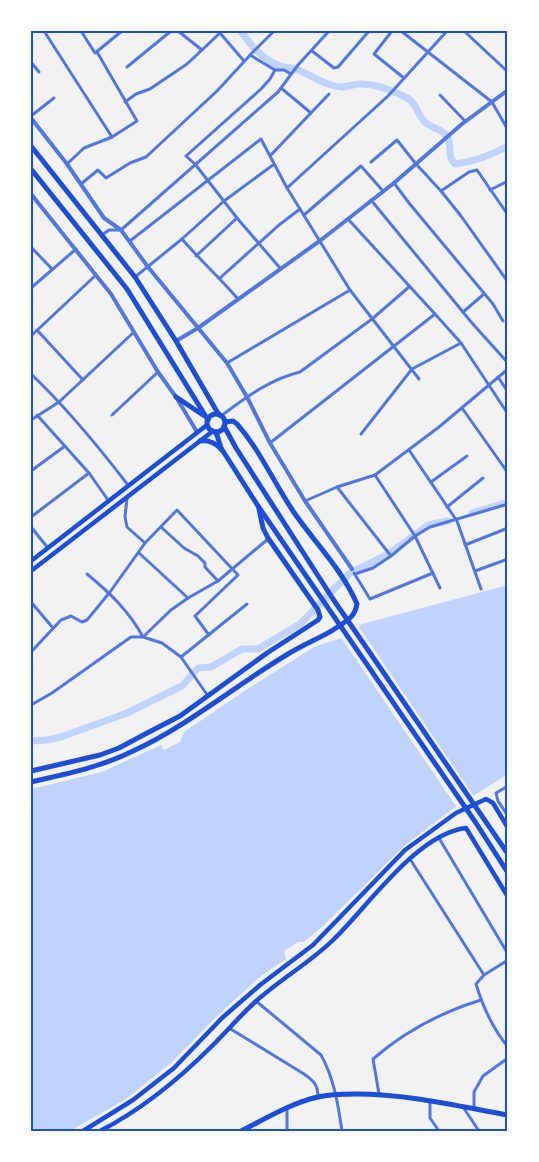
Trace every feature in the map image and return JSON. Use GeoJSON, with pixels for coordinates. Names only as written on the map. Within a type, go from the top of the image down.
{"type":"FeatureCollection","features":[{"type":"Feature","properties":{"kind":"main road"},"geometry":{"type":"LineString","coordinates":[[32,146],[135,277],[176,341],[220,416],[236,448],[327,590],[508,854]]}},
{"type":"Feature","properties":{"kind":"main road"},"geometry":{"type":"LineString","coordinates":[[33,171],[127,289],[258,506],[476,823],[508,873]]}},
{"type":"Feature","properties":{"kind":"main road"},"geometry":{"type":"LineString","coordinates":[[176,397],[207,420]]}},
{"type":"Feature","properties":{"kind":"main road"},"geometry":{"type":"LineString","coordinates":[[31,561],[197,432],[211,416],[220,416]]}},
{"type":"Feature","properties":{"kind":"main road"},"geometry":{"type":"LineString","coordinates":[[31,571],[200,441],[221,430],[224,424],[233,421],[241,428],[293,511],[340,574],[357,607],[352,616],[333,631],[288,654],[176,728],[133,752],[104,764],[31,782]]}},
{"type":"Feature","properties":{"kind":"main road"},"geometry":{"type":"LineString","coordinates":[[200,441],[208,440],[215,443],[224,452]]}},
{"type":"Feature","properties":{"kind":"main road"},"geometry":{"type":"LineString","coordinates":[[31,771],[100,755],[119,748],[180,716],[267,653],[316,623],[320,618],[318,610],[268,538],[263,528],[258,506]]}},
{"type":"Feature","properties":{"kind":"main road"},"geometry":{"type":"LineString","coordinates":[[83,1131],[133,1100],[174,1068],[222,1018],[260,985],[313,945],[405,850],[456,813],[486,799],[493,803],[508,828]]}},
{"type":"Feature","properties":{"kind":"main road"},"geometry":{"type":"LineString","coordinates":[[100,1131],[146,1102],[213,1046],[228,1027],[256,1001],[333,940],[410,859],[439,838],[455,830],[466,828],[508,897]]}},
{"type":"Feature","properties":{"kind":"main road"},"geometry":{"type":"LineString","coordinates":[[241,1131],[287,1108],[318,1097],[337,1094],[379,1094],[430,1100],[508,1115]]}},
{"type":"Feature","properties":{"kind":"street"},"geometry":{"type":"LineString","coordinates":[[44,31],[112,137]]}},
{"type":"Feature","properties":{"kind":"street"},"geometry":{"type":"LineString","coordinates":[[67,164],[84,148],[112,137],[136,121],[97,52],[95,53],[80,31]]}},
{"type":"Feature","properties":{"kind":"street"},"geometry":{"type":"LineString","coordinates":[[97,52],[122,31]]}},
{"type":"Feature","properties":{"kind":"street"},"geometry":{"type":"LineString","coordinates":[[127,68],[171,31]]}},
{"type":"Feature","properties":{"kind":"street"},"geometry":{"type":"LineString","coordinates":[[178,31],[202,50]]}},
{"type":"Feature","properties":{"kind":"street"},"geometry":{"type":"LineString","coordinates":[[81,184],[98,170],[106,178],[130,163],[146,157],[217,91],[251,53],[274,31]]}},
{"type":"Feature","properties":{"kind":"street"},"geometry":{"type":"LineString","coordinates":[[102,235],[110,230],[121,230],[259,110],[281,88],[298,65],[329,31]]}},
{"type":"Feature","properties":{"kind":"street"},"geometry":{"type":"LineString","coordinates":[[312,51],[328,65],[338,68],[369,31]]}},
{"type":"Feature","properties":{"kind":"street"},"geometry":{"type":"LineString","coordinates":[[392,31],[374,54],[404,78]]}},
{"type":"Feature","properties":{"kind":"street"},"geometry":{"type":"LineString","coordinates":[[401,31],[492,102],[508,130]]}},
{"type":"Feature","properties":{"kind":"street"},"geometry":{"type":"LineString","coordinates":[[286,188],[388,96],[447,31]]}},
{"type":"Feature","properties":{"kind":"street"},"geometry":{"type":"LineString","coordinates":[[464,31],[508,72]]}},
{"type":"Feature","properties":{"kind":"street"},"geometry":{"type":"LineString","coordinates":[[124,102],[136,94],[150,90],[187,64],[221,32],[244,62]]}},
{"type":"Feature","properties":{"kind":"street"},"geometry":{"type":"LineString","coordinates":[[251,53],[275,70],[284,70],[292,73]]}},
{"type":"Feature","properties":{"kind":"street"},"geometry":{"type":"LineString","coordinates":[[31,62],[39,72]]}},
{"type":"Feature","properties":{"kind":"street"},"geometry":{"type":"LineString","coordinates":[[275,70],[261,89],[186,156],[195,164],[237,218],[280,268]]}},
{"type":"Feature","properties":{"kind":"street"},"geometry":{"type":"LineString","coordinates":[[281,88],[311,113]]}},
{"type":"Feature","properties":{"kind":"street"},"geometry":{"type":"LineString","coordinates":[[176,341],[198,328],[348,220],[394,184],[465,121],[508,90]]}},
{"type":"Feature","properties":{"kind":"street"},"geometry":{"type":"LineString","coordinates":[[270,156],[329,94]]}},
{"type":"Feature","properties":{"kind":"street"},"geometry":{"type":"LineString","coordinates":[[440,95],[465,121]]}},
{"type":"Feature","properties":{"kind":"street"},"geometry":{"type":"LineString","coordinates":[[54,98],[31,117],[67,164],[104,218],[121,230],[148,267],[227,363],[305,501],[354,572],[370,600],[433,573]]}},
{"type":"Feature","properties":{"kind":"street"},"geometry":{"type":"LineString","coordinates":[[130,241],[261,139],[286,188],[321,240],[350,290],[419,379]]}},
{"type":"Feature","properties":{"kind":"street"},"geometry":{"type":"LineString","coordinates":[[371,162],[397,140],[461,216],[508,282]]}},
{"type":"Feature","properties":{"kind":"street"},"geometry":{"type":"LineString","coordinates":[[135,277],[182,239],[224,201],[273,165]]}},
{"type":"Feature","properties":{"kind":"street"},"geometry":{"type":"LineString","coordinates":[[304,215],[362,166],[383,191]]}},
{"type":"Feature","properties":{"kind":"street"},"geometry":{"type":"LineString","coordinates":[[441,191],[469,172],[477,170],[508,215]]}},
{"type":"Feature","properties":{"kind":"street"},"geometry":{"type":"LineString","coordinates":[[490,190],[508,181]]}},
{"type":"Feature","properties":{"kind":"street"},"geometry":{"type":"LineString","coordinates":[[394,184],[493,304],[503,321]]}},
{"type":"Feature","properties":{"kind":"street"},"geometry":{"type":"LineString","coordinates":[[31,194],[111,294],[197,432]]}},
{"type":"Feature","properties":{"kind":"street"},"geometry":{"type":"LineString","coordinates":[[372,200],[462,312],[508,363]]}},
{"type":"Feature","properties":{"kind":"street"},"geometry":{"type":"LineString","coordinates":[[220,278],[258,243],[300,209]]}},
{"type":"Feature","properties":{"kind":"street"},"geometry":{"type":"LineString","coordinates":[[196,256],[237,218]]}},
{"type":"Feature","properties":{"kind":"street"},"geometry":{"type":"LineString","coordinates":[[348,220],[461,343],[508,414]]}},
{"type":"Feature","properties":{"kind":"street"},"geometry":{"type":"LineString","coordinates":[[182,239],[238,299]]}},
{"type":"Feature","properties":{"kind":"street"},"geometry":{"type":"LineString","coordinates":[[31,247],[52,269]]}},
{"type":"Feature","properties":{"kind":"street"},"geometry":{"type":"LineString","coordinates":[[31,288],[76,248]]}},
{"type":"Feature","properties":{"kind":"street"},"geometry":{"type":"LineString","coordinates":[[31,336],[96,275]]}},
{"type":"Feature","properties":{"kind":"street"},"geometry":{"type":"LineString","coordinates":[[220,416],[246,397],[286,375],[300,372],[372,319],[409,287]]}},
{"type":"Feature","properties":{"kind":"street"},"geometry":{"type":"LineString","coordinates":[[227,363],[350,290]]}},
{"type":"Feature","properties":{"kind":"street"},"geometry":{"type":"LineString","coordinates":[[462,312],[484,294]]}},
{"type":"Feature","properties":{"kind":"street"},"geometry":{"type":"LineString","coordinates":[[270,442],[434,314]]}},
{"type":"Feature","properties":{"kind":"street"},"geometry":{"type":"LineString","coordinates":[[37,330],[84,380]]}},
{"type":"Feature","properties":{"kind":"street"},"geometry":{"type":"LineString","coordinates":[[31,420],[59,402],[134,332]]}},
{"type":"Feature","properties":{"kind":"street"},"geometry":{"type":"LineString","coordinates":[[360,434],[412,369],[461,343]]}},
{"type":"Feature","properties":{"kind":"street"},"geometry":{"type":"LineString","coordinates":[[305,501],[338,486],[375,475],[462,408],[508,369]]}},
{"type":"Feature","properties":{"kind":"street"},"geometry":{"type":"LineString","coordinates":[[112,415],[158,372]]}},
{"type":"Feature","properties":{"kind":"street"},"geometry":{"type":"LineString","coordinates":[[31,374],[96,443],[128,485]]}},
{"type":"Feature","properties":{"kind":"street"},"geometry":{"type":"LineString","coordinates":[[498,378],[508,392]]}},
{"type":"Feature","properties":{"kind":"street"},"geometry":{"type":"LineString","coordinates":[[462,408],[508,473]]}},
{"type":"Feature","properties":{"kind":"street"},"geometry":{"type":"LineString","coordinates":[[37,415],[89,472],[108,500]]}},
{"type":"Feature","properties":{"kind":"street"},"geometry":{"type":"LineString","coordinates":[[31,471],[65,446]]}},
{"type":"Feature","properties":{"kind":"street"},"geometry":{"type":"LineString","coordinates":[[409,450],[457,520],[481,589]]}},
{"type":"Feature","properties":{"kind":"street"},"geometry":{"type":"LineString","coordinates":[[431,482],[467,456]]}},
{"type":"Feature","properties":{"kind":"street"},"geometry":{"type":"LineString","coordinates":[[31,517],[89,472]]}},
{"type":"Feature","properties":{"kind":"street"},"geometry":{"type":"LineString","coordinates":[[375,475],[414,534],[440,588]]}},
{"type":"Feature","properties":{"kind":"street"},"geometry":{"type":"LineString","coordinates":[[447,507],[483,478]]}},
{"type":"Feature","properties":{"kind":"street"},"geometry":{"type":"LineString","coordinates":[[338,486],[391,555]]}},
{"type":"Feature","properties":{"kind":"street"},"geometry":{"type":"LineString","coordinates":[[127,497],[125,517],[127,527],[145,543]]}},
{"type":"Feature","properties":{"kind":"street"},"geometry":{"type":"LineString","coordinates":[[354,572],[373,568],[414,534],[430,527],[508,504]]}},
{"type":"Feature","properties":{"kind":"street"},"geometry":{"type":"LineString","coordinates":[[31,652],[61,620],[71,616],[82,622],[87,620],[110,592],[145,543],[177,510],[238,575],[195,616],[209,635]]}},
{"type":"Feature","properties":{"kind":"street"},"geometry":{"type":"LineString","coordinates":[[31,527],[49,548]]}},
{"type":"Feature","properties":{"kind":"street"},"geometry":{"type":"LineString","coordinates":[[161,527],[184,548],[198,556],[218,581]]}},
{"type":"Feature","properties":{"kind":"street"},"geometry":{"type":"LineString","coordinates":[[465,545],[508,528]]}},
{"type":"Feature","properties":{"kind":"street"},"geometry":{"type":"LineString","coordinates":[[143,637],[171,610],[218,581],[268,538]]}},
{"type":"Feature","properties":{"kind":"street"},"geometry":{"type":"LineString","coordinates":[[139,552],[188,598]]}},
{"type":"Feature","properties":{"kind":"street"},"geometry":{"type":"LineString","coordinates":[[475,571],[508,559]]}},
{"type":"Feature","properties":{"kind":"street"},"geometry":{"type":"LineString","coordinates":[[87,574],[110,592],[143,637]]}},
{"type":"Feature","properties":{"kind":"street"},"geometry":{"type":"LineString","coordinates":[[31,602],[53,628]]}},
{"type":"Feature","properties":{"kind":"street"},"geometry":{"type":"LineString","coordinates":[[181,657],[247,604]]}},
{"type":"Feature","properties":{"kind":"street"},"geometry":{"type":"LineString","coordinates":[[31,705],[52,693],[132,637],[143,637],[162,643],[181,657],[209,696]]}},
{"type":"Feature","properties":{"kind":"street"},"geometry":{"type":"LineString","coordinates":[[508,786],[496,793],[498,801],[508,816]]}},
{"type":"Feature","properties":{"kind":"street"},"geometry":{"type":"LineString","coordinates":[[439,838],[508,954]]}},
{"type":"Feature","properties":{"kind":"street"},"geometry":{"type":"LineString","coordinates":[[410,859],[484,975]]}},
{"type":"Feature","properties":{"kind":"street"},"geometry":{"type":"LineString","coordinates":[[508,960],[484,975],[476,984],[495,1032],[508,1047]]}},
{"type":"Feature","properties":{"kind":"street"},"geometry":{"type":"LineString","coordinates":[[379,1094],[373,1059],[387,1047],[420,1026],[455,1008],[481,1000]]}},
{"type":"Feature","properties":{"kind":"street"},"geometry":{"type":"LineString","coordinates":[[256,1001],[321,1054],[337,1094],[342,1131]]}},
{"type":"Feature","properties":{"kind":"street"},"geometry":{"type":"LineString","coordinates":[[228,1027],[304,1074],[318,1087],[318,1097]]}},
{"type":"Feature","properties":{"kind":"street"},"geometry":{"type":"LineString","coordinates":[[474,1109],[474,1092],[483,1076],[508,1058]]}},
{"type":"Feature","properties":{"kind":"street"},"geometry":{"type":"LineString","coordinates":[[430,1100],[430,1118],[439,1131]]}},
{"type":"Feature","properties":{"kind":"street"},"geometry":{"type":"LineString","coordinates":[[462,1106],[479,1131]]}},
{"type":"Feature","properties":{"kind":"street"},"geometry":{"type":"LineString","coordinates":[[287,1108],[287,1131]]}},
{"type":"Feature","properties":{"kind":"water"},"geometry":{"type":"Polygon","coordinates":[[[508,585],[508,774],[451,810],[404,846],[322,927],[304,942],[298,942],[284,951],[286,959],[261,976],[219,1014],[172,1062],[126,1099],[70,1131],[31,1131],[31,789],[102,772],[161,745],[164,750],[180,742],[184,732],[240,694],[314,647],[344,637],[362,624],[508,585]]]}},
{"type":"Feature","properties":{"kind":"pier"},"geometry":{"type":"Polygon","coordinates":[[[357,624],[475,798],[458,809],[340,636],[357,624]]]}},
{"type":"Feature","properties":{"kind":"waterway"},"geometry":{"type":"LineString","coordinates":[[241,31],[258,52],[280,66],[295,69],[335,86],[372,85],[390,90],[407,98],[413,103],[425,122],[447,136],[450,143],[451,158],[455,164],[482,158],[508,146]]}},
{"type":"Feature","properties":{"kind":"waterway"},"geometry":{"type":"LineString","coordinates":[[472,513],[508,502]]}},
{"type":"Feature","properties":{"kind":"waterway"},"geometry":{"type":"LineString","coordinates":[[31,741],[61,737],[127,713],[182,686],[198,668],[211,667],[242,649],[258,649],[300,624],[350,573],[387,555],[428,525],[448,521]]}}]}
